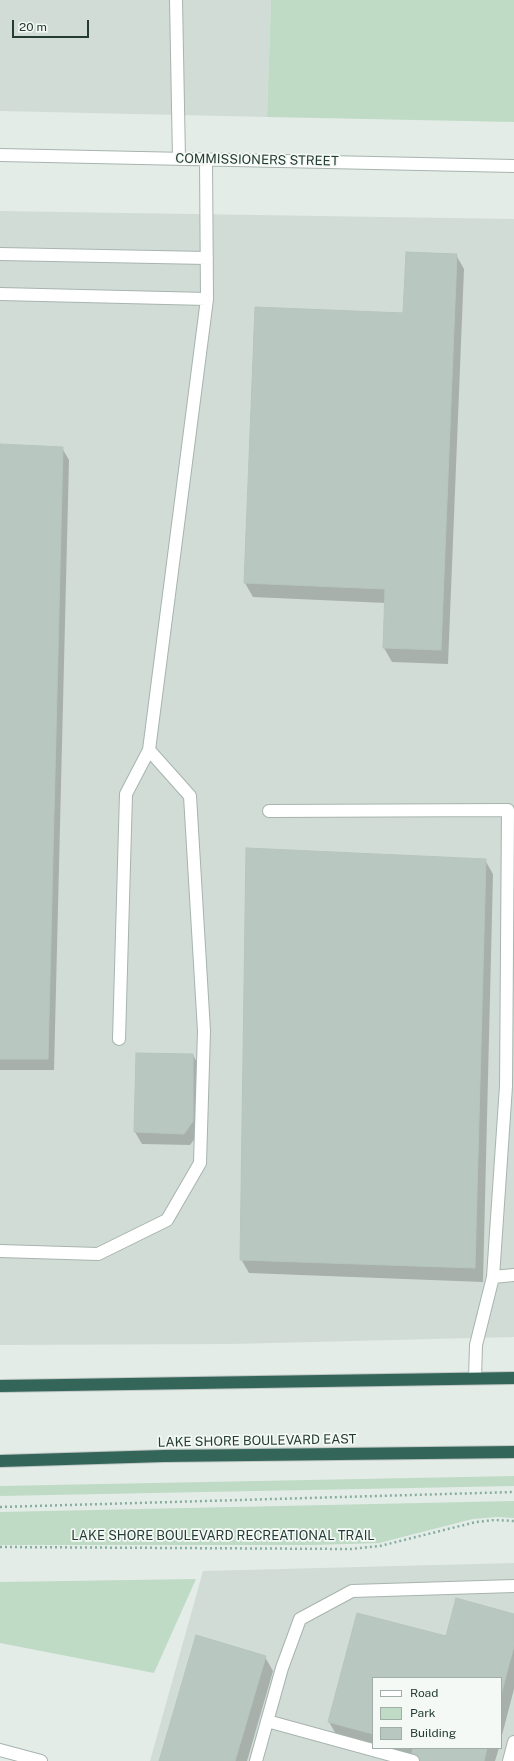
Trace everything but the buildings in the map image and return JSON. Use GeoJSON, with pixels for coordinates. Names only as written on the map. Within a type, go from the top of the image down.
{"type":"FeatureCollection","features":[{"type":"Feature","properties":{"kind":"highway"},"geometry":{"type":"LineString","coordinates":[[0,1386],[514,1378]]}},
{"type":"Feature","properties":{"kind":"highway","name":"LAKE SHORE BOULEVARD EAST"},"geometry":{"type":"LineString","coordinates":[[0,1461],[164,1456],[514,1452]]}},
{"type":"Feature","properties":{"kind":"street"},"geometry":{"type":"LineString","coordinates":[[176,0],[179,159]]}},
{"type":"Feature","properties":{"kind":"street","name":"COMMISSIONERS STREET"},"geometry":{"type":"LineString","coordinates":[[0,155],[514,166]]}},
{"type":"Feature","properties":{"kind":"street"},"geometry":{"type":"LineString","coordinates":[[119,1038],[126,794],[149,750],[207,299],[206,159]]}},
{"type":"Feature","properties":{"kind":"street"},"geometry":{"type":"LineString","coordinates":[[0,254],[207,258]]}},
{"type":"Feature","properties":{"kind":"street"},"geometry":{"type":"LineString","coordinates":[[0,294],[207,299]]}},
{"type":"Feature","properties":{"kind":"street"},"geometry":{"type":"LineString","coordinates":[[0,1251],[98,1254],[167,1220],[200,1163],[204,1031],[190,796],[149,750]]}},
{"type":"Feature","properties":{"kind":"street"},"geometry":{"type":"LineString","coordinates":[[269,811],[511,810],[510,1086],[493,1277],[476,1345],[475,1378]]}},
{"type":"Feature","properties":{"kind":"street"},"geometry":{"type":"LineString","coordinates":[[493,1277],[514,1275]]}},
{"type":"Feature","properties":{"kind":"street"},"geometry":{"type":"LineString","coordinates":[[256,1761],[282,1668],[300,1619],[352,1590],[514,1586]]}},
{"type":"Feature","properties":{"kind":"street"},"geometry":{"type":"LineString","coordinates":[[267,1722],[413,1761]]}},
{"type":"Feature","properties":{"kind":"street"},"geometry":{"type":"LineString","coordinates":[[509,1761],[514,1742]]}},
{"type":"Feature","properties":{"kind":"street"},"geometry":{"type":"LineString","coordinates":[[0,1750],[41,1761]]}},
{"type":"Feature","properties":{"kind":"path"},"geometry":{"type":"LineString","coordinates":[[0,1507],[514,1492]]}},
{"type":"Feature","properties":{"kind":"path","name":"LAKE SHORE BOULEVARD RECREATIONAL TRAIL"},"geometry":{"type":"LineString","coordinates":[[0,1547],[351,1549],[380,1546],[458,1525],[495,1520],[514,1521]]}},
{"type":"Feature","properties":{"kind":"shaded area"},"geometry":{"type":"Polygon","coordinates":[[[0,0],[271,0],[267,117],[0,111],[0,0]]]}},
{"type":"Feature","properties":{"kind":"shaded area"},"geometry":{"type":"Polygon","coordinates":[[[0,211],[514,219],[514,1337],[232,1344],[0,1345],[0,211]]]}},
{"type":"Feature","properties":{"kind":"shaded area"},"geometry":{"type":"Polygon","coordinates":[[[514,1563],[514,1761],[150,1761],[203,1571],[514,1563]]]}},
{"type":"Feature","properties":{"kind":"green space"},"geometry":{"type":"Polygon","coordinates":[[[271,0],[514,0],[514,122],[267,117],[271,0]]]}},
{"type":"Feature","properties":{"kind":"green space"},"geometry":{"type":"Polygon","coordinates":[[[514,1476],[514,1486],[0,1496],[0,1486],[514,1476]]]}},
{"type":"Feature","properties":{"kind":"green space"},"geometry":{"type":"Polygon","coordinates":[[[514,1501],[514,1518],[497,1517],[473,1519],[379,1543],[314,1545],[0,1545],[0,1512],[514,1501]]]}},
{"type":"Feature","properties":{"kind":"green space"},"geometry":{"type":"Polygon","coordinates":[[[196,1579],[154,1673],[0,1643],[0,1582],[196,1579]]]}}]}
